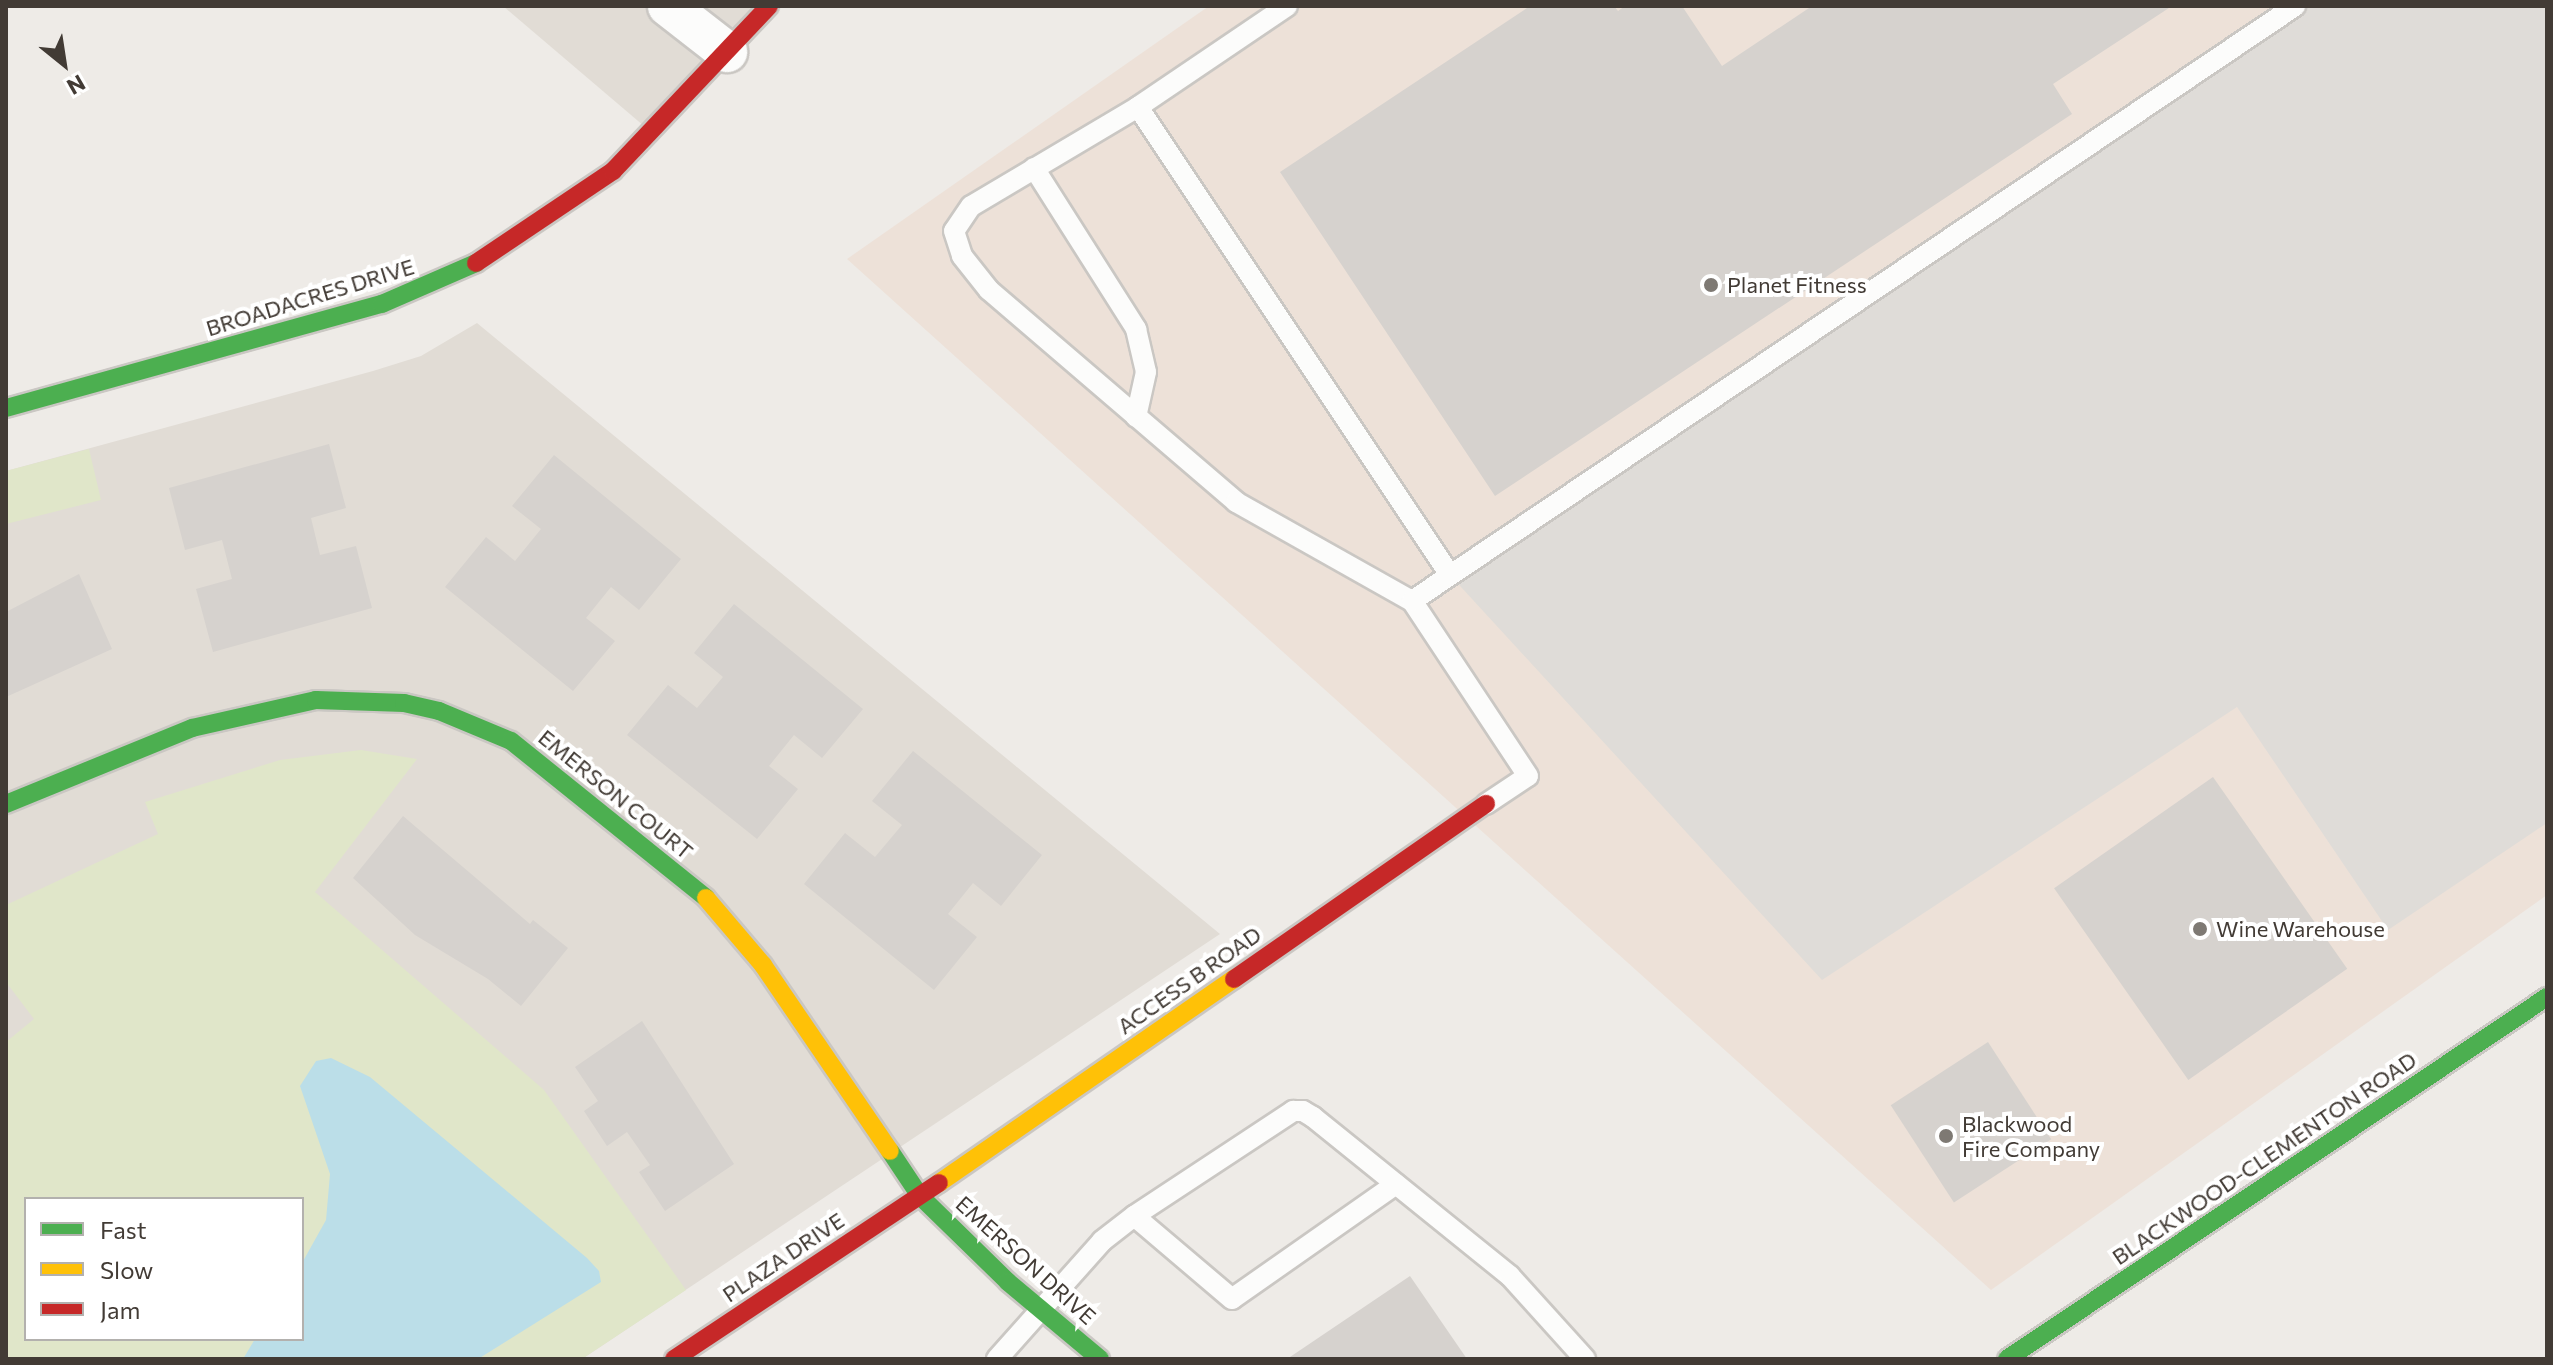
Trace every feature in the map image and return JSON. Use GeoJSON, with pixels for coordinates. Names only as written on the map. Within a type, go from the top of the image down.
{"type":"FeatureCollection","features":[{"type":"Feature","properties":{"kind":"street"},"geometry":{"type":"LineString","coordinates":[[668,6],[727,52]]}},
{"type":"Feature","properties":{"kind":"street","name":"BROADACRES DRIVE"},"geometry":{"type":"LineString","coordinates":[[6,408],[341,317],[447,279],[533,231],[601,180],[769,6]]}},
{"type":"Feature","properties":{"kind":"street","name":"EMERSON COURT"},"geometry":{"type":"LineString","coordinates":[[6,804],[148,744],[280,705],[372,699],[439,711],[481,727],[543,763],[712,903],[763,965],[920,1196]]}},
{"type":"Feature","properties":{"kind":"street","name":"ACCESS B ROAD"},"geometry":{"type":"LineString","coordinates":[[920,1196],[1486,804]]}},
{"type":"Feature","properties":{"kind":"street","name":"BLACKWOOD-CLEMENTON ROAD"},"geometry":{"type":"LineString","coordinates":[[2007,1359],[2547,997]]}},
{"type":"Feature","properties":{"kind":"street","name":"EMERSON DRIVE"},"geometry":{"type":"LineString","coordinates":[[920,1196],[1039,1308],[1100,1359]]}},
{"type":"Feature","properties":{"kind":"street","name":"PLAZA DRIVE"},"geometry":{"type":"LineString","coordinates":[[674,1359],[920,1196]]}},
{"type":"Feature","properties":{"kind":"lane"},"geometry":{"type":"LineString","coordinates":[[1287,6],[1138,107],[971,206],[954,231],[962,256],[989,290],[1236,502],[1412,601],[1528,776],[1486,804]]}},
{"type":"Feature","properties":{"kind":"lane"},"geometry":{"type":"LineString","coordinates":[[1412,601],[2295,6]]}},
{"type":"Feature","properties":{"kind":"lane"},"geometry":{"type":"LineString","coordinates":[[1138,107],[1450,575]]}},
{"type":"Feature","properties":{"kind":"lane"},"geometry":{"type":"LineString","coordinates":[[1034,168],[1136,329],[1146,372],[1136,417]]}},
{"type":"Feature","properties":{"kind":"lane"},"geometry":{"type":"LineString","coordinates":[[997,1359],[1039,1308],[1102,1241],[1134,1216],[1293,1111],[1313,1117],[1510,1276],[1585,1359]]}},
{"type":"Feature","properties":{"kind":"lane"},"geometry":{"type":"LineString","coordinates":[[1134,1216],[1232,1299],[1396,1184]]}},
{"type":"Feature","properties":{"kind":"shaded area"},"geometry":{"type":"Polygon","coordinates":[[[503,6],[769,6],[651,132],[503,6]]]}},
{"type":"Feature","properties":{"kind":"shaded area"},"geometry":{"type":"Polygon","coordinates":[[[1209,6],[2547,6],[2547,895],[1991,1290],[847,259],[1209,6]]]}},
{"type":"Feature","properties":{"kind":"shaded area"},"geometry":{"type":"Polygon","coordinates":[[[2294,6],[2547,6],[2547,823],[2388,930],[2237,707],[1822,980],[1450,575],[2294,6]]]}},
{"type":"Feature","properties":{"kind":"shaded area"},"geometry":{"type":"Polygon","coordinates":[[[477,323],[1220,934],[582,1359],[304,1339],[304,1197],[6,1195],[6,471],[421,356],[477,323]]]}},
{"type":"Feature","properties":{"kind":"green space"},"geometry":{"type":"Polygon","coordinates":[[[89,449],[101,500],[6,524],[6,471],[89,449]]]}},
{"type":"Feature","properties":{"kind":"green space"},"geometry":{"type":"Polygon","coordinates":[[[361,750],[417,759],[315,892],[544,1090],[686,1290],[582,1359],[6,1359],[6,1042],[34,1019],[6,982],[6,905],[158,834],[145,802],[280,760],[361,750]]]}},
{"type":"Feature","properties":{"kind":"water"},"geometry":{"type":"Polygon","coordinates":[[[331,1058],[370,1077],[587,1258],[599,1271],[601,1282],[478,1359],[243,1359],[254,1341],[304,1341],[304,1259],[326,1220],[330,1174],[300,1086],[316,1061],[331,1058]]]}},
{"type":"Feature","properties":{"kind":"building"},"geometry":{"type":"Polygon","coordinates":[[[1530,6],[1614,6],[1618,11],[1625,6],[1682,6],[1722,66],[1812,6],[2172,6],[2053,84],[2072,114],[1495,496],[1280,172],[1530,6]]]}},
{"type":"Feature","properties":{"kind":"building"},"geometry":{"type":"Polygon","coordinates":[[[329,444],[346,508],[311,518],[320,555],[356,546],[372,608],[213,652],[196,589],[232,579],[222,540],[185,550],[169,488],[329,444]]]}},
{"type":"Feature","properties":{"kind":"building"},"geometry":{"type":"Polygon","coordinates":[[[554,455],[681,559],[639,610],[611,587],[586,618],[615,641],[573,691],[445,587],[486,537],[515,561],[541,529],[512,506],[554,455]]]}},
{"type":"Feature","properties":{"kind":"building"},"geometry":{"type":"Polygon","coordinates":[[[79,574],[112,649],[6,697],[6,612],[79,574]]]}},
{"type":"Feature","properties":{"kind":"building"},"geometry":{"type":"Polygon","coordinates":[[[734,604],[863,709],[822,758],[794,735],[769,766],[798,789],[757,839],[627,735],[668,685],[697,708],[723,677],[694,653],[734,604]]]}},
{"type":"Feature","properties":{"kind":"building"},"geometry":{"type":"Polygon","coordinates":[[[913,751],[1042,855],[1001,906],[973,883],[948,914],[977,937],[934,990],[804,884],[845,833],[875,857],[902,825],[872,801],[913,751]]]}},
{"type":"Feature","properties":{"kind":"building","name":"Wine Warehouse"},"geometry":{"type":"Polygon","coordinates":[[[2213,777],[2347,969],[2188,1080],[2054,888],[2213,777]]]}},
{"type":"Feature","properties":{"kind":"building"},"geometry":{"type":"Polygon","coordinates":[[[403,816],[530,924],[533,920],[568,948],[521,1006],[488,979],[415,935],[353,878],[403,816]]]}},
{"type":"Feature","properties":{"kind":"building"},"geometry":{"type":"Polygon","coordinates":[[[642,1021],[734,1164],[665,1211],[639,1172],[650,1165],[627,1132],[607,1146],[584,1111],[598,1101],[575,1067],[642,1021]]]}},
{"type":"Feature","properties":{"kind":"building"},"geometry":{"type":"Polygon","coordinates":[[[1988,1042],[2051,1139],[1954,1202],[1891,1105],[1988,1042]]]}},
{"type":"Feature","properties":{"kind":"building"},"geometry":{"type":"Polygon","coordinates":[[[1410,1276],[1467,1359],[1287,1359],[1410,1276]]]}},
{"type":"Feature","properties":{"kind":"traffic: fast"},"geometry":{"type":"LineString","coordinates":[[6,408],[382,304],[476,263]]}},
{"type":"Feature","properties":{"kind":"traffic: fast"},"geometry":{"type":"LineString","coordinates":[[6,804],[192,728],[316,700],[404,703],[439,711],[511,741],[706,898]]}},
{"type":"Feature","properties":{"kind":"traffic: fast"},"geometry":{"type":"LineString","coordinates":[[2007,1359],[2547,997]]}},
{"type":"Feature","properties":{"kind":"traffic: fast"},"geometry":{"type":"LineString","coordinates":[[890,1151],[920,1196],[1008,1282],[1100,1359]]}},
{"type":"Feature","properties":{"kind":"traffic: slow"},"geometry":{"type":"LineString","coordinates":[[706,898],[763,965],[890,1151]]}},
{"type":"Feature","properties":{"kind":"traffic: slow"},"geometry":{"type":"LineString","coordinates":[[939,1183],[1234,979]]}},
{"type":"Feature","properties":{"kind":"traffic: jam"},"geometry":{"type":"LineString","coordinates":[[476,263],[613,171],[769,6]]}},
{"type":"Feature","properties":{"kind":"traffic: jam"},"geometry":{"type":"LineString","coordinates":[[1234,979],[1486,804]]}},
{"type":"Feature","properties":{"kind":"traffic: jam"},"geometry":{"type":"LineString","coordinates":[[674,1359],[939,1183]]}},
{"type":"Feature","properties":{"kind":"place","name":"Planet Fitness"},"geometry":{"type":"Point","coordinates":[1711,285]}},
{"type":"Feature","properties":{"kind":"place","name":"Wine Warehouse"},"geometry":{"type":"Point","coordinates":[2200,929]}},
{"type":"Feature","properties":{"kind":"place","name":"Blackwood Fire Company"},"geometry":{"type":"Point","coordinates":[1946,1136]}}]}
